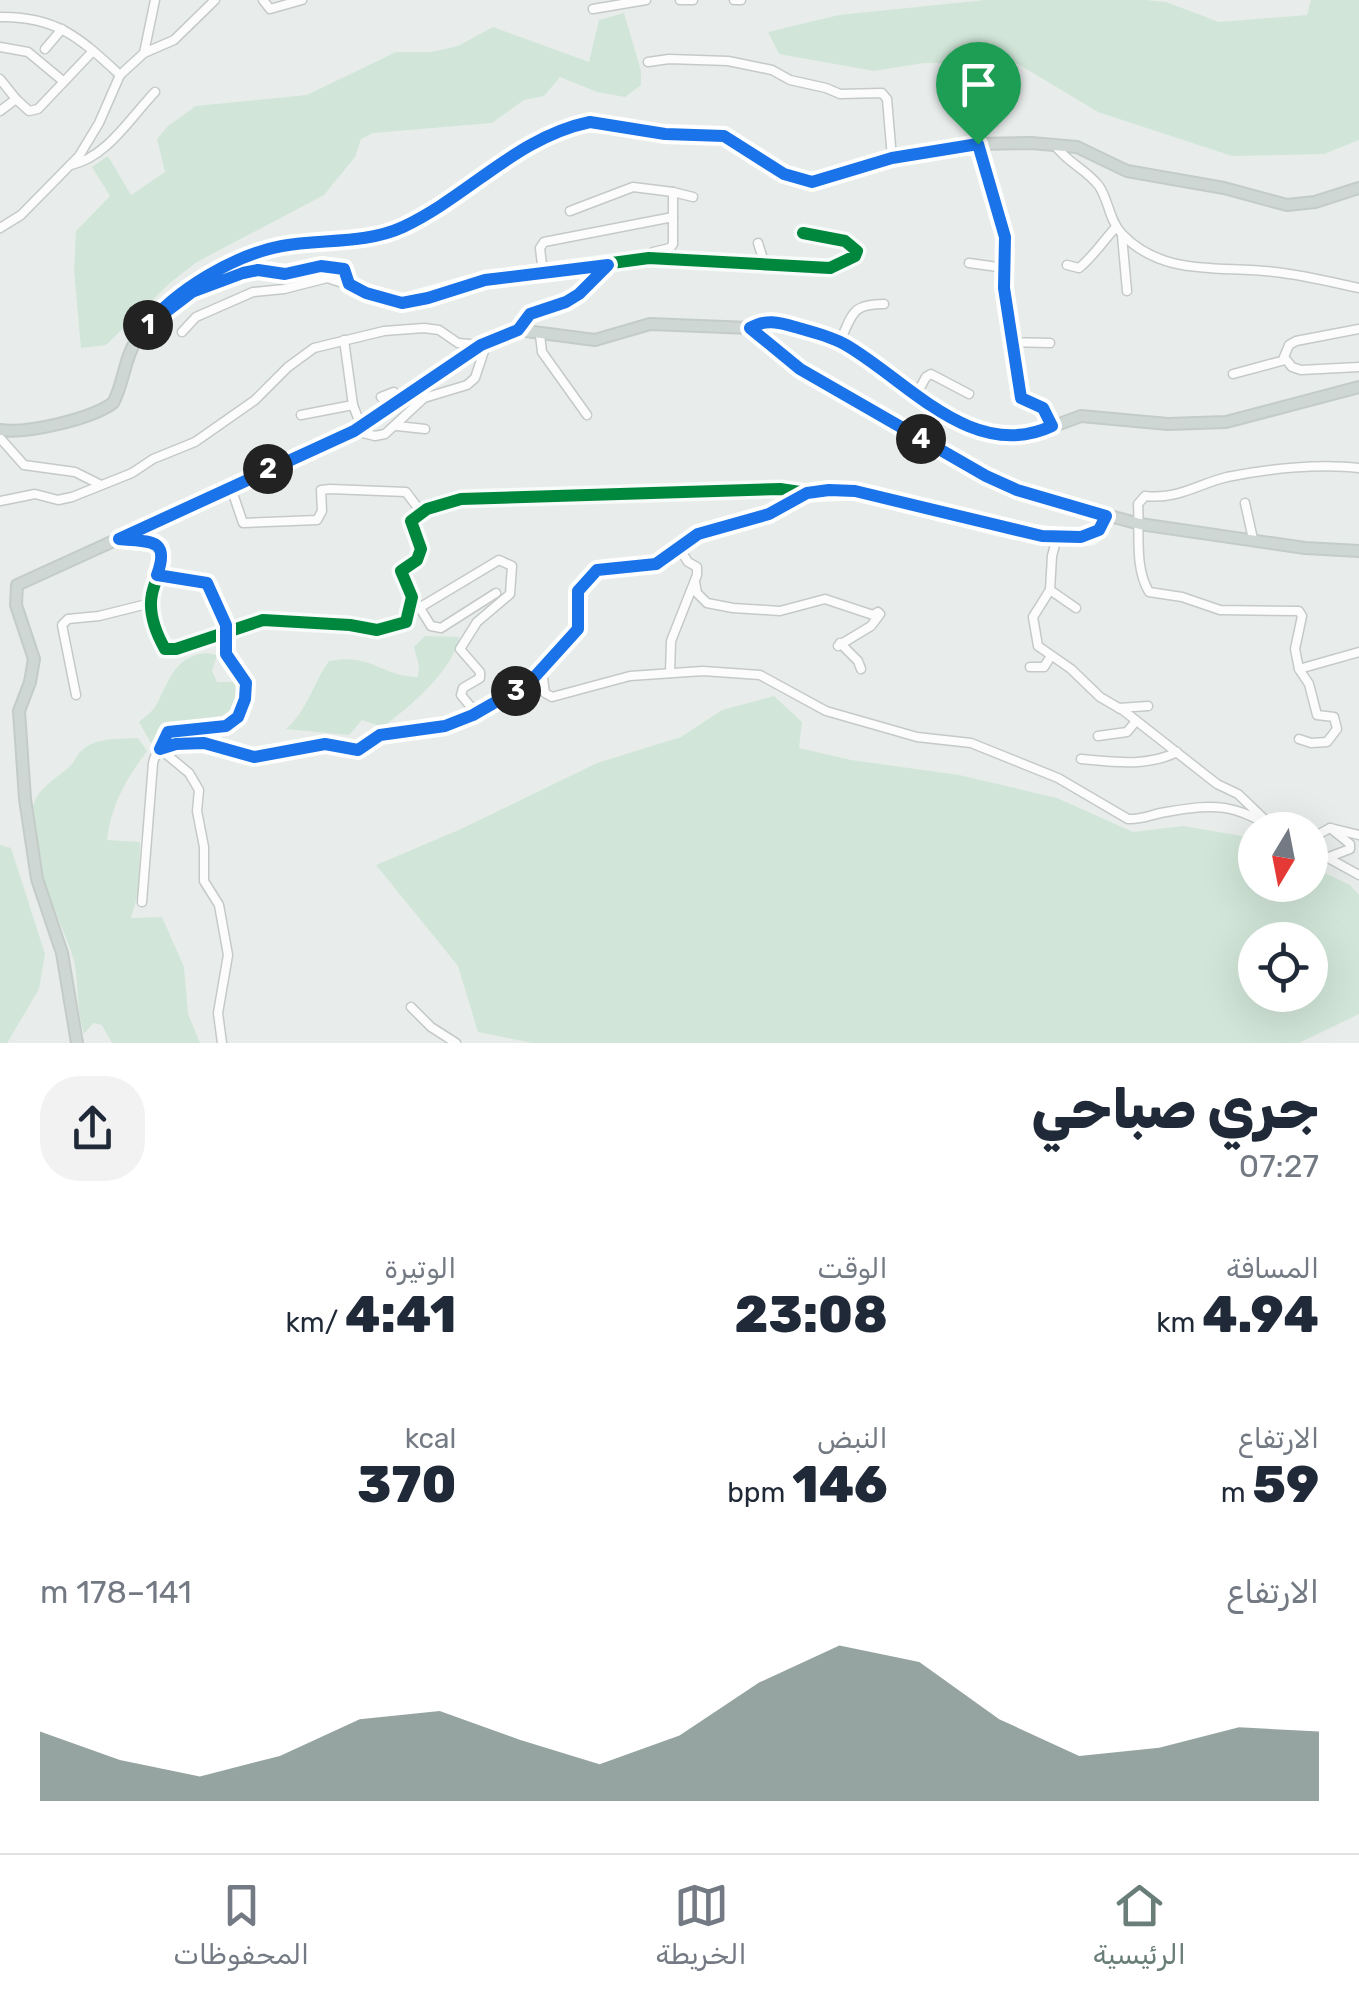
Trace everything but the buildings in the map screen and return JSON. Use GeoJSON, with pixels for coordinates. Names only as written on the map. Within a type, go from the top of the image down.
{"type":"FeatureCollection","features":[{"type":"Feature","properties":{"kind":"main road"},"geometry":{"type":"LineString","coordinates":[[0,430],[10,432],[60,423],[114,404],[134,341],[162,307],[187,287],[248,256],[283,246],[348,240],[404,226],[523,148],[564,128],[590,122],[665,134],[724,136],[784,174],[812,182],[892,158],[978,144],[1054,144],[1084,150],[1127,171],[1224,188],[1287,205],[1315,202],[1359,188]]}},
{"type":"Feature","properties":{"kind":"main road"},"geometry":{"type":"LineString","coordinates":[[77,1043],[62,952],[34,861],[19,726],[34,658],[15,592],[23,581],[358,428],[484,344],[518,330],[595,340],[650,324],[750,328],[767,321],[840,342],[947,416],[1000,434],[1026,436],[1081,416],[1168,424],[1226,422],[1359,388]]}},
{"type":"Feature","properties":{"kind":"main road"},"geometry":{"type":"LineString","coordinates":[[750,328],[800,369],[1017,490],[1140,524],[1306,548],[1359,551]]}},
{"type":"Feature","properties":{"kind":"street"},"geometry":{"type":"LineString","coordinates":[[144,54],[155,0]]}},
{"type":"Feature","properties":{"kind":"street"},"geometry":{"type":"LineString","coordinates":[[0,228],[21,215],[70,165],[99,123],[120,75],[144,54],[174,40],[215,0]]}},
{"type":"Feature","properties":{"kind":"street"},"geometry":{"type":"LineString","coordinates":[[264,0],[270,8],[302,0]]}},
{"type":"Feature","properties":{"kind":"street"},"geometry":{"type":"LineString","coordinates":[[594,8],[646,0]]}},
{"type":"Feature","properties":{"kind":"street"},"geometry":{"type":"LineString","coordinates":[[680,0],[693,0]]}},
{"type":"Feature","properties":{"kind":"street"},"geometry":{"type":"LineString","coordinates":[[0,18],[37,19],[62,29],[120,75]]}},
{"type":"Feature","properties":{"kind":"street"},"geometry":{"type":"LineString","coordinates":[[45,49],[62,29]]}},
{"type":"Feature","properties":{"kind":"street"},"geometry":{"type":"LineString","coordinates":[[0,47],[28,52],[63,81]]}},
{"type":"Feature","properties":{"kind":"street"},"geometry":{"type":"LineString","coordinates":[[0,79],[16,99],[33,111],[93,50]]}},
{"type":"Feature","properties":{"kind":"street"},"geometry":{"type":"LineString","coordinates":[[648,62],[728,61],[772,70],[790,80],[840,94],[882,93],[887,100],[892,158]]}},
{"type":"Feature","properties":{"kind":"street"},"geometry":{"type":"LineString","coordinates":[[70,165],[84,162],[101,150],[155,92]]}},
{"type":"Feature","properties":{"kind":"street"},"geometry":{"type":"LineString","coordinates":[[0,111],[16,99]]}},
{"type":"Feature","properties":{"kind":"street"},"geometry":{"type":"LineString","coordinates":[[978,144],[1003,226],[1010,342],[1021,398],[1043,408],[1052,426]]}},
{"type":"Feature","properties":{"kind":"street"},"geometry":{"type":"LineString","coordinates":[[1054,144],[1061,155],[1099,186],[1119,231],[1127,291]]}},
{"type":"Feature","properties":{"kind":"street"},"geometry":{"type":"LineString","coordinates":[[570,211],[633,187],[693,197]]}},
{"type":"Feature","properties":{"kind":"street"},"geometry":{"type":"LineString","coordinates":[[650,258],[656,250],[673,244],[673,192]]}},
{"type":"Feature","properties":{"kind":"street"},"geometry":{"type":"LineString","coordinates":[[543,274],[540,248],[544,242],[672,216]]}},
{"type":"Feature","properties":{"kind":"street"},"geometry":{"type":"LineString","coordinates":[[1067,265],[1079,268],[1086,264],[1091,252],[1119,231]]}},
{"type":"Feature","properties":{"kind":"street"},"geometry":{"type":"LineString","coordinates":[[1119,231],[1142,250],[1182,267],[1278,272],[1359,288]]}},
{"type":"Feature","properties":{"kind":"street"},"geometry":{"type":"LineString","coordinates":[[182,332],[196,317],[253,292],[326,278],[402,303],[485,280],[650,258],[830,268],[855,256],[856,250],[849,242],[803,233]]}},
{"type":"Feature","properties":{"kind":"street"},"geometry":{"type":"LineString","coordinates":[[758,242],[764,262]]}},
{"type":"Feature","properties":{"kind":"street"},"geometry":{"type":"LineString","coordinates":[[969,262],[1005,268]]}},
{"type":"Feature","properties":{"kind":"street"},"geometry":{"type":"LineString","coordinates":[[518,330],[530,314],[579,294],[608,265]]}},
{"type":"Feature","properties":{"kind":"street"},"geometry":{"type":"LineString","coordinates":[[146,327],[192,292],[243,273],[258,270],[285,274],[331,266],[344,269],[349,284]]}},
{"type":"Feature","properties":{"kind":"street"},"geometry":{"type":"LineString","coordinates":[[840,342],[856,308],[884,304]]}},
{"type":"Feature","properties":{"kind":"street"},"geometry":{"type":"LineString","coordinates":[[0,501],[35,494],[58,500],[102,485],[196,442],[255,400],[314,348],[344,340],[424,328],[439,330],[458,343],[484,344],[475,378],[467,385],[424,398],[396,426],[375,436],[358,428],[344,340]]}},
{"type":"Feature","properties":{"kind":"street"},"geometry":{"type":"LineString","coordinates":[[1359,329],[1296,341],[1286,349],[1285,360],[1300,370],[1359,367]]}},
{"type":"Feature","properties":{"kind":"street"},"geometry":{"type":"LineString","coordinates":[[540,335],[542,352],[587,415]]}},
{"type":"Feature","properties":{"kind":"street"},"geometry":{"type":"LineString","coordinates":[[1010,342],[1050,342]]}},
{"type":"Feature","properties":{"kind":"street"},"geometry":{"type":"LineString","coordinates":[[1233,374],[1285,360]]}},
{"type":"Feature","properties":{"kind":"street"},"geometry":{"type":"LineString","coordinates":[[916,395],[931,374],[969,394]]}},
{"type":"Feature","properties":{"kind":"street"},"geometry":{"type":"LineString","coordinates":[[381,397],[394,392],[400,402]]}},
{"type":"Feature","properties":{"kind":"street"},"geometry":{"type":"LineString","coordinates":[[301,415],[353,405]]}},
{"type":"Feature","properties":{"kind":"street"},"geometry":{"type":"LineString","coordinates":[[396,426],[425,429]]}},
{"type":"Feature","properties":{"kind":"street"},"geometry":{"type":"LineString","coordinates":[[2,443],[24,465],[75,472],[102,485]]}},
{"type":"Feature","properties":{"kind":"street"},"geometry":{"type":"LineString","coordinates":[[1299,739],[1312,744],[1326,742],[1337,729],[1334,717],[1317,715],[1309,684],[1295,659],[1302,616],[1299,611],[1220,610],[1147,590],[1139,557],[1138,504],[1145,496],[1176,496],[1228,477],[1317,467],[1359,468]]}},
{"type":"Feature","properties":{"kind":"street"},"geometry":{"type":"LineString","coordinates":[[230,486],[243,524],[317,520],[322,511],[321,490],[330,489],[406,492],[421,512]]}},
{"type":"Feature","properties":{"kind":"street"},"geometry":{"type":"LineString","coordinates":[[496,593],[441,628],[431,626],[401,571],[420,554],[420,540],[411,522],[421,512],[461,499],[780,488],[807,493],[855,491],[1057,538],[1096,534],[1106,516]]}},
{"type":"Feature","properties":{"kind":"street"},"geometry":{"type":"LineString","coordinates":[[160,749],[204,743],[254,757],[325,744],[358,750],[380,735],[445,726],[525,686],[542,671],[580,626],[578,591],[597,570],[656,564],[698,534],[769,514],[807,493]]}},
{"type":"Feature","properties":{"kind":"street"},"geometry":{"type":"LineString","coordinates":[[1244,503],[1252,539]]}},
{"type":"Feature","properties":{"kind":"street"},"geometry":{"type":"LineString","coordinates":[[1057,538],[1050,590],[1033,617],[1038,646],[1257,812]]}},
{"type":"Feature","properties":{"kind":"street"},"geometry":{"type":"LineString","coordinates":[[119,539],[154,543],[163,554],[151,603],[156,633],[166,649],[224,635],[263,620],[388,629],[406,622],[412,597]]}},
{"type":"Feature","properties":{"kind":"street"},"geometry":{"type":"LineString","coordinates":[[679,548],[696,567],[697,593],[707,603],[780,611],[825,599],[872,615],[878,612],[871,626],[839,644],[858,661],[861,669]]}},
{"type":"Feature","properties":{"kind":"street"},"geometry":{"type":"LineString","coordinates":[[420,608],[499,560],[512,566],[510,594],[478,622],[460,649],[480,672],[480,678],[464,688],[461,695],[476,713]]}},
{"type":"Feature","properties":{"kind":"street"},"geometry":{"type":"LineString","coordinates":[[142,902],[154,756],[168,732],[213,730],[238,717],[246,683],[226,654],[226,625],[207,583],[157,575]]}},
{"type":"Feature","properties":{"kind":"street"},"geometry":{"type":"LineString","coordinates":[[670,674],[671,641],[696,582]]}},
{"type":"Feature","properties":{"kind":"street"},"geometry":{"type":"LineString","coordinates":[[1050,590],[1076,608]]}},
{"type":"Feature","properties":{"kind":"street"},"geometry":{"type":"LineString","coordinates":[[76,695],[62,625],[68,619],[151,603]]}},
{"type":"Feature","properties":{"kind":"street"},"geometry":{"type":"LineString","coordinates":[[1299,669],[1359,652]]}},
{"type":"Feature","properties":{"kind":"street"},"geometry":{"type":"LineString","coordinates":[[1030,667],[1044,668],[1051,656]]}},
{"type":"Feature","properties":{"kind":"street"},"geometry":{"type":"LineString","coordinates":[[542,671],[546,693],[552,697],[630,676],[703,671],[760,675],[826,711],[917,737],[970,744],[1058,778],[1128,818],[1140,820],[1158,813],[1220,804],[1243,812]]}},
{"type":"Feature","properties":{"kind":"street"},"geometry":{"type":"LineString","coordinates":[[1119,708],[1148,706]]}},
{"type":"Feature","properties":{"kind":"street"},"geometry":{"type":"LineString","coordinates":[[1098,736],[1128,732],[1136,722]]}},
{"type":"Feature","properties":{"kind":"street"},"geometry":{"type":"LineString","coordinates":[[160,749],[189,772],[199,790],[204,881],[219,906],[228,955],[218,1013],[222,1043]]}},
{"type":"Feature","properties":{"kind":"street"},"geometry":{"type":"LineString","coordinates":[[1082,759],[1129,763],[1177,752]]}},
{"type":"Feature","properties":{"kind":"street"},"geometry":{"type":"LineString","coordinates":[[1330,828],[1359,835]]}},
{"type":"Feature","properties":{"kind":"street"},"geometry":{"type":"LineString","coordinates":[[1329,857],[1350,849],[1350,844],[1330,828]]}},
{"type":"Feature","properties":{"kind":"street"},"geometry":{"type":"LineString","coordinates":[[1329,857],[1359,874]]}},
{"type":"Feature","properties":{"kind":"street"},"geometry":{"type":"LineString","coordinates":[[411,1008],[456,1043]]}},
{"type":"Feature","properties":{"kind":"green space"},"geometry":{"type":"Polygon","coordinates":[[[985,0],[1146,0],[1166,2],[1219,22],[1307,15],[1311,0],[1359,0],[1359,140],[1324,154],[1232,156],[1098,112],[1018,64],[924,63],[874,71],[779,54],[768,32],[839,15],[985,0]]]}},
{"type":"Feature","properties":{"kind":"green space"},"geometry":{"type":"Polygon","coordinates":[[[624,13],[641,71],[641,85],[625,97],[597,92],[560,77],[544,96],[524,100],[492,123],[373,133],[361,139],[355,157],[324,195],[197,262],[106,345],[81,348],[74,271],[76,231],[110,196],[92,167],[108,156],[131,195],[165,172],[157,139],[196,106],[307,95],[396,52],[431,52],[458,46],[493,27],[589,62],[599,20],[624,13]]]}},
{"type":"Feature","properties":{"kind":"green space"},"geometry":{"type":"Polygon","coordinates":[[[425,636],[459,637],[440,675],[383,727],[362,720],[349,735],[286,729],[300,713],[329,661],[356,660],[418,677],[414,647],[425,636]]]}},
{"type":"Feature","properties":{"kind":"green space"},"geometry":{"type":"Polygon","coordinates":[[[207,653],[217,655],[212,671],[217,682],[234,682],[239,699],[234,713],[162,729],[151,743],[139,722],[155,707],[181,664],[207,653]]]}},
{"type":"Feature","properties":{"kind":"green space"},"geometry":{"type":"Polygon","coordinates":[[[774,696],[802,722],[799,748],[851,760],[959,775],[1057,798],[1133,832],[1183,826],[1238,835],[1238,902],[1328,902],[1328,875],[1350,885],[1359,895],[1359,1014],[1299,1043],[533,1043],[478,1032],[458,966],[376,865],[597,763],[681,737],[722,710],[774,696]]]}},
{"type":"Feature","properties":{"kind":"green space"},"geometry":{"type":"Polygon","coordinates":[[[138,738],[147,751],[121,793],[107,840],[140,842],[139,890],[131,918],[162,917],[184,967],[188,1014],[200,1043],[112,1043],[102,1025],[93,1023],[84,1034],[74,960],[32,838],[31,819],[37,797],[80,752],[99,741],[138,738]]]}},
{"type":"Feature","properties":{"kind":"green space"},"geometry":{"type":"Polygon","coordinates":[[[0,845],[11,848],[45,954],[39,989],[7,1043],[0,1043],[0,845]]]}},
{"type":"Feature","properties":{"kind":"cycle path"},"geometry":{"type":"LineString","coordinates":[[146,327],[192,292],[258,270],[285,274],[321,266],[344,269],[349,285],[402,303],[485,280],[649,258],[830,268],[855,256],[857,251],[845,241],[803,233]]}},
{"type":"Feature","properties":{"kind":"cycle path"},"geometry":{"type":"LineString","coordinates":[[119,539],[160,547],[162,559],[152,594],[152,616],[165,649],[176,649],[263,620],[377,630],[406,622],[412,597],[401,571],[417,560],[421,549],[411,521],[427,509],[461,499],[780,489],[807,493],[855,491],[1012,530],[1057,537],[1091,536],[1106,516]]}},
{"type":"Feature","properties":{"kind":"route"},"geometry":{"type":"LineString","coordinates":[[590,122],[665,134],[724,136],[784,174],[812,182],[892,158],[978,144],[1005,237],[1004,288],[1021,398],[1043,408],[1052,426],[1016,436],[971,426],[936,411],[843,343],[767,321],[750,328],[800,369],[986,476],[1017,490],[1106,516],[1096,534],[1042,536],[855,491],[807,493],[785,508],[691,537],[656,564],[597,570],[578,591],[580,626],[542,671],[530,682],[468,717],[445,726],[380,735],[358,750],[325,744],[254,757],[204,743],[167,745],[160,749],[168,732],[213,730],[238,717],[246,683],[226,654],[226,625],[207,583],[157,575],[163,554],[160,547],[119,539],[354,431],[481,345],[518,330],[530,314],[579,294],[608,265],[485,280],[402,303],[366,293],[349,284],[344,269],[331,266],[285,274],[258,270],[192,292],[146,327],[162,307],[187,287],[266,250],[384,234],[404,226],[523,148],[564,128],[590,122]]}}]}
